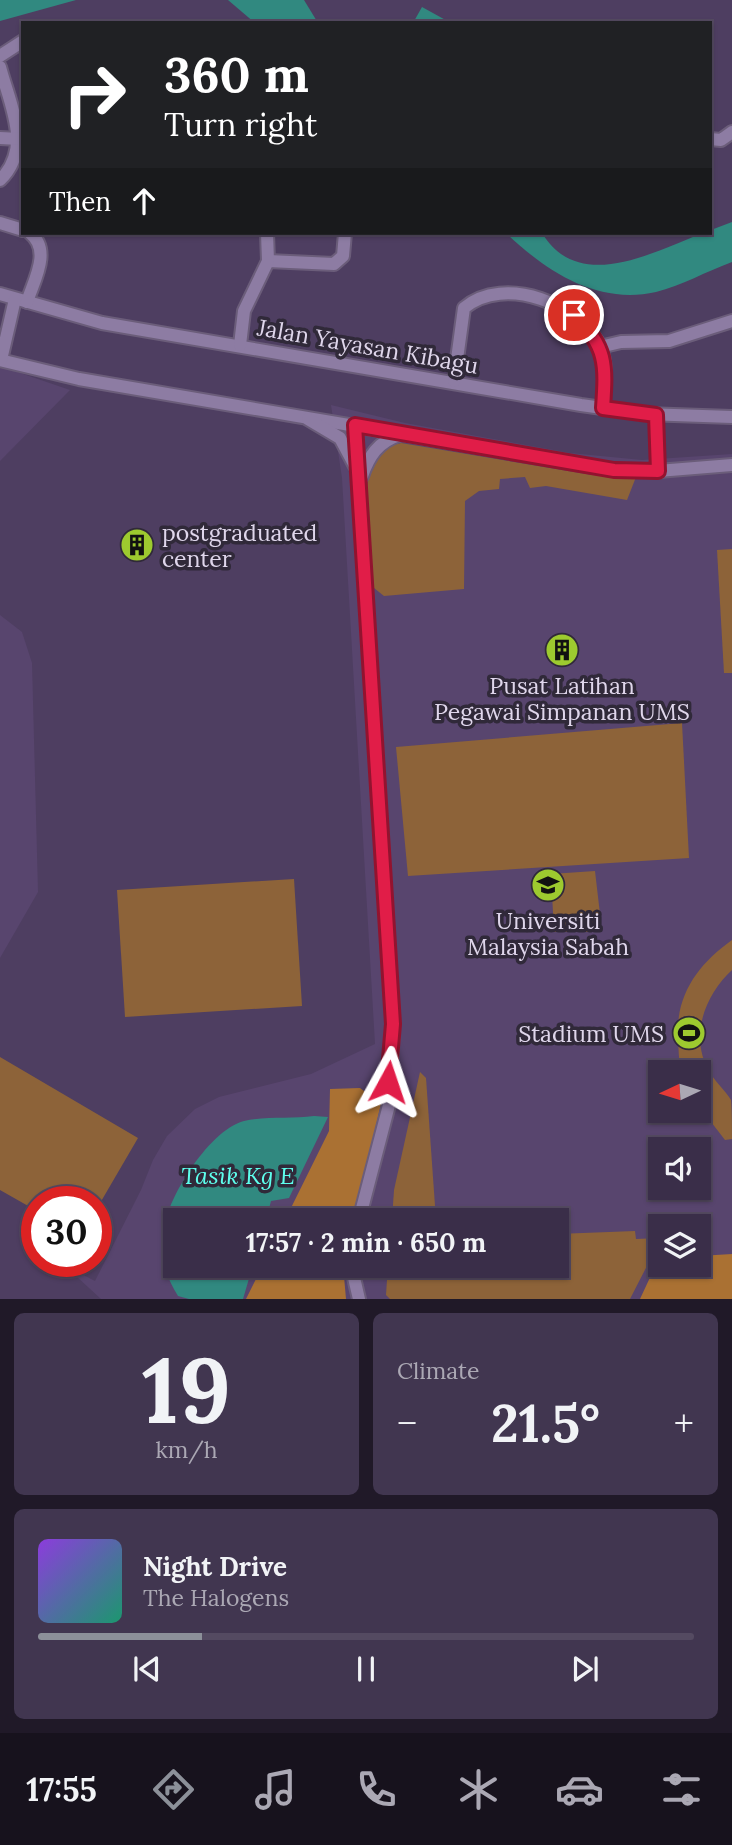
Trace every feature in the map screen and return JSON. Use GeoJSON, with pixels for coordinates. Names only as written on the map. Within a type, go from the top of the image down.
{"type":"FeatureCollection","features":[{"type":"Feature","properties":{"kind":"street"},"geometry":{"type":"LineString","coordinates":[[0,56],[21,42]]}},
{"type":"Feature","properties":{"kind":"street"},"geometry":{"type":"LineString","coordinates":[[0,67],[18,118],[19,139],[13,167],[0,180]]}},
{"type":"Feature","properties":{"kind":"street"},"geometry":{"type":"LineString","coordinates":[[712,139],[721,140],[732,132]]}},
{"type":"Feature","properties":{"kind":"street"},"geometry":{"type":"LineString","coordinates":[[0,138],[19,139]]}},
{"type":"Feature","properties":{"kind":"street"},"geometry":{"type":"LineString","coordinates":[[0,223],[21,229]]}},
{"type":"Feature","properties":{"kind":"street"},"geometry":{"type":"LineString","coordinates":[[32,235],[39,241],[43,252],[21,300],[0,360],[79,379],[614,470],[658,471],[732,465]]}},
{"type":"Feature","properties":{"kind":"street"},"geometry":{"type":"LineString","coordinates":[[240,345],[244,311],[268,261],[267,235]]}},
{"type":"Feature","properties":{"kind":"street"},"geometry":{"type":"LineString","coordinates":[[268,261],[334,264],[342,256],[345,235]]}},
{"type":"Feature","properties":{"kind":"street","name":"Jalan Yayasan Kibagu"},"geometry":{"type":"LineString","coordinates":[[0,293],[102,323],[603,408],[656,415],[732,418]]}},
{"type":"Feature","properties":{"kind":"street"},"geometry":{"type":"LineString","coordinates":[[454,381],[464,308],[472,301],[508,293],[557,305],[588,328],[600,347],[606,364],[603,408]]}},
{"type":"Feature","properties":{"kind":"street"},"geometry":{"type":"LineString","coordinates":[[600,347],[621,342],[669,341],[732,321]]}},
{"type":"Feature","properties":{"kind":"street"},"geometry":{"type":"LineString","coordinates":[[656,415],[658,471]]}},
{"type":"Feature","properties":{"kind":"street"},"geometry":{"type":"LineString","coordinates":[[303,416],[340,438],[356,468],[359,483]]}},
{"type":"Feature","properties":{"kind":"street"},"geometry":{"type":"LineString","coordinates":[[355,425],[393,1024],[389,1105],[362,1208]]}},
{"type":"Feature","properties":{"kind":"street"},"geometry":{"type":"LineString","coordinates":[[359,483],[373,452],[385,439],[402,434]]}},
{"type":"Feature","properties":{"kind":"street"},"geometry":{"type":"LineString","coordinates":[[354,1278],[359,1299]]}},
{"type":"Feature","properties":{"kind":"shaded area"},"geometry":{"type":"Polygon","coordinates":[[[0,366],[70,390],[0,461],[0,366]]]}},
{"type":"Feature","properties":{"kind":"shaded area","name":"Universiti Malaysia Sabah"},"geometry":{"type":"Polygon","coordinates":[[[331,405],[405,423],[570,453],[642,460],[732,454],[732,1299],[101,1299],[77,1277],[87,1277],[95,1281],[97,1277],[112,1277],[112,1247],[153,1160],[167,1136],[195,1109],[219,1097],[311,1074],[375,1044],[342,478],[331,405]]]}},
{"type":"Feature","properties":{"kind":"shaded area"},"geometry":{"type":"Polygon","coordinates":[[[401,443],[592,475],[636,477],[627,500],[546,486],[530,488],[525,477],[500,479],[499,489],[479,491],[465,501],[464,589],[384,596],[374,588],[367,514],[369,475],[373,459],[380,449],[401,443]]]}},
{"type":"Feature","properties":{"kind":"shaded area"},"geometry":{"type":"Polygon","coordinates":[[[732,549],[732,673],[724,673],[717,550],[732,549]]]}},
{"type":"Feature","properties":{"kind":"shaded area"},"geometry":{"type":"Polygon","coordinates":[[[0,615],[22,632],[32,663],[38,892],[0,958],[0,615]]]}},
{"type":"Feature","properties":{"kind":"shaded area"},"geometry":{"type":"Polygon","coordinates":[[[682,723],[689,858],[408,876],[396,747],[682,723]]]}},
{"type":"Feature","properties":{"kind":"shaded area"},"geometry":{"type":"Polygon","coordinates":[[[595,871],[600,914],[595,915],[597,932],[554,932],[551,874],[595,871]]]}},
{"type":"Feature","properties":{"kind":"shaded area"},"geometry":{"type":"Polygon","coordinates":[[[294,879],[302,1006],[125,1017],[117,890],[294,879]]]}},
{"type":"Feature","properties":{"kind":"shaded area","name":"Stadium UMS"},"geometry":{"type":"Polygon","coordinates":[[[732,940],[732,970],[714,992],[702,1019],[700,1033],[704,1060],[679,1060],[680,1009],[699,971],[732,940]]]}},
{"type":"Feature","properties":{"kind":"shaded area"},"geometry":{"type":"Polygon","coordinates":[[[0,1057],[138,1138],[110,1186],[21,1186],[21,1202],[0,1190],[0,1057]]]}},
{"type":"Feature","properties":{"kind":"shaded area"},"geometry":{"type":"Polygon","coordinates":[[[420,1072],[426,1078],[435,1208],[393,1208],[394,1190],[420,1072]]]}},
{"type":"Feature","properties":{"kind":"shaded area","name":"Stadium UMS"},"geometry":{"type":"Polygon","coordinates":[[[711,1073],[731,1100],[732,1139],[725,1140],[711,1122],[711,1073]]]}},
{"type":"Feature","properties":{"kind":"shaded area"},"geometry":{"type":"Polygon","coordinates":[[[360,1088],[381,1104],[357,1208],[291,1208],[329,1131],[330,1089],[360,1088]]]}},
{"type":"Feature","properties":{"kind":"shaded area"},"geometry":{"type":"Polygon","coordinates":[[[635,1231],[636,1239],[648,1238],[648,1264],[630,1299],[390,1299],[386,1295],[387,1278],[569,1278],[569,1234],[635,1231]]]}},
{"type":"Feature","properties":{"kind":"shaded area"},"geometry":{"type":"Polygon","coordinates":[[[732,1254],[732,1299],[640,1299],[650,1277],[711,1277],[711,1255],[732,1254]]]}},
{"type":"Feature","properties":{"kind":"shaded area"},"geometry":{"type":"Polygon","coordinates":[[[256,1278],[344,1278],[346,1299],[246,1299],[256,1278]]]}},
{"type":"Feature","properties":{"kind":"water"},"geometry":{"type":"Polygon","coordinates":[[[0,0],[76,0],[0,21],[0,0]]]}},
{"type":"Feature","properties":{"kind":"water"},"geometry":{"type":"Polygon","coordinates":[[[228,0],[304,0],[317,21],[253,21],[228,0]]]}},
{"type":"Feature","properties":{"kind":"water"},"geometry":{"type":"Polygon","coordinates":[[[422,7],[447,21],[414,21],[422,7]]]}},
{"type":"Feature","properties":{"kind":"water"},"geometry":{"type":"Polygon","coordinates":[[[732,222],[732,262],[665,289],[634,295],[613,294],[574,282],[538,260],[508,235],[544,235],[557,251],[576,261],[596,265],[640,257],[698,235],[712,235],[712,230],[732,222]]]}},
{"type":"Feature","properties":{"kind":"water","name":"Tasik Kg E"},"geometry":{"type":"Polygon","coordinates":[[[328,1117],[289,1198],[271,1201],[269,1208],[170,1208],[178,1189],[202,1153],[216,1138],[230,1127],[244,1121],[328,1117]]]}},
{"type":"Feature","properties":{"kind":"water","name":"Tasik Kg E"},"geometry":{"type":"Polygon","coordinates":[[[169,1278],[249,1278],[243,1299],[189,1299],[178,1296],[169,1278]]]}},
{"type":"Feature","properties":{"kind":"place","name":"postgraduated center"},"geometry":{"type":"Point","coordinates":[137,545]}},
{"type":"Feature","properties":{"kind":"place","name":"Pusat Latihan Pegawai Simpanan UMS"},"geometry":{"type":"Point","coordinates":[562,650]}},
{"type":"Feature","properties":{"kind":"place","name":"Universiti Malaysia Sabah"},"geometry":{"type":"Point","coordinates":[548,885]}},
{"type":"Feature","properties":{"kind":"place","name":"Stadium UMS"},"geometry":{"type":"Point","coordinates":[689,1033]}},
{"type":"Feature","properties":{"kind":"route"},"geometry":{"type":"LineString","coordinates":[[388,1082],[393,1024],[355,425],[614,470],[658,471],[656,415],[603,408],[606,364],[600,347],[588,328],[574,315]]}}]}
